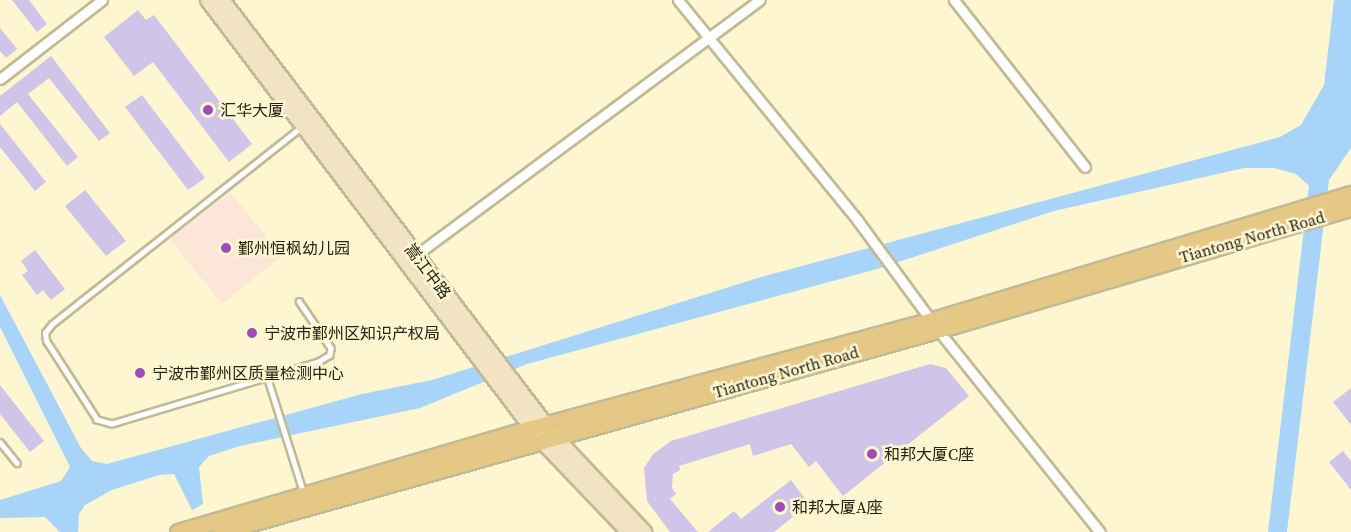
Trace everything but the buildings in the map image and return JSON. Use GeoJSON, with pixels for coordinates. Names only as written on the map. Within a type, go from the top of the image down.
{"type":"FeatureCollection","features":[{"type":"Feature","properties":{"kind":"main road","name":"嵩江中路"},"geometry":{"type":"LineString","coordinates":[[208,0],[303,125],[412,258],[462,336],[504,391],[644,532]]}},
{"type":"Feature","properties":{"kind":"main road","name":"嵩江中路"},"geometry":{"type":"LineString","coordinates":[[222,0],[543,432],[630,532]]}},
{"type":"Feature","properties":{"kind":"main road","name":"Tiantong North Road"},"geometry":{"type":"LineString","coordinates":[[1066,286],[1351,194]]}},
{"type":"Feature","properties":{"kind":"main road","name":"Tiantong North Road"},"geometry":{"type":"LineString","coordinates":[[219,532],[543,432],[1351,208]]}},
{"type":"Feature","properties":{"kind":"main road"},"geometry":{"type":"LineString","coordinates":[[178,532],[543,432]]}},
{"type":"Feature","properties":{"kind":"street"},"geometry":{"type":"LineString","coordinates":[[0,79],[102,0]]}},
{"type":"Feature","properties":{"kind":"street"},"geometry":{"type":"LineString","coordinates":[[678,0],[939,322],[1101,532]]}},
{"type":"Feature","properties":{"kind":"street"},"geometry":{"type":"LineString","coordinates":[[412,258],[759,0]]}},
{"type":"Feature","properties":{"kind":"street"},"geometry":{"type":"LineString","coordinates":[[954,0],[1085,167]]}},
{"type":"Feature","properties":{"kind":"lane"},"geometry":{"type":"LineString","coordinates":[[299,301],[328,339],[330,355],[307,368],[105,424],[97,420],[76,392],[48,349],[45,333],[303,125]]}},
{"type":"Feature","properties":{"kind":"lane"},"geometry":{"type":"LineString","coordinates":[[268,379],[304,496]]}},
{"type":"Feature","properties":{"kind":"lane"},"geometry":{"type":"LineString","coordinates":[[0,442],[17,463]]}},
{"type":"Feature","properties":{"kind":"shaded area","name":"鄞州恒枫幼儿园"},"geometry":{"type":"Polygon","coordinates":[[[230,192],[282,256],[222,304],[170,239],[230,192]]]}},
{"type":"Feature","properties":{"kind":"water"},"geometry":{"type":"Polygon","coordinates":[[[1334,0],[1351,0],[1351,148],[1329,180],[1287,532],[1268,532],[1309,186],[1296,174],[1274,168],[1244,168],[1054,211],[877,269],[527,364],[420,408],[240,446],[209,456],[199,467],[203,504],[192,510],[174,474],[159,475],[112,490],[85,505],[79,514],[78,532],[60,532],[45,517],[0,518],[0,500],[61,481],[70,467],[0,327],[0,295],[81,448],[92,461],[107,464],[362,394],[432,380],[761,277],[1280,137],[1301,125],[1324,85],[1334,0]]]}},
{"type":"Feature","properties":{"kind":"place","name":"汇华大厦"},"geometry":{"type":"Point","coordinates":[208,110]}},
{"type":"Feature","properties":{"kind":"place","name":"鄞州恒枫幼儿园"},"geometry":{"type":"Point","coordinates":[226,248]}},
{"type":"Feature","properties":{"kind":"place","name":"宁波市鄞州区知识产权局"},"geometry":{"type":"Point","coordinates":[252,333]}},
{"type":"Feature","properties":{"kind":"place","name":"宁波市鄞州区质量检测中心"},"geometry":{"type":"Point","coordinates":[140,373]}},
{"type":"Feature","properties":{"kind":"place","name":"和邦大厦C座"},"geometry":{"type":"Point","coordinates":[872,454]}},
{"type":"Feature","properties":{"kind":"place","name":"和邦大厦A座"},"geometry":{"type":"Point","coordinates":[780,507]}}]}
